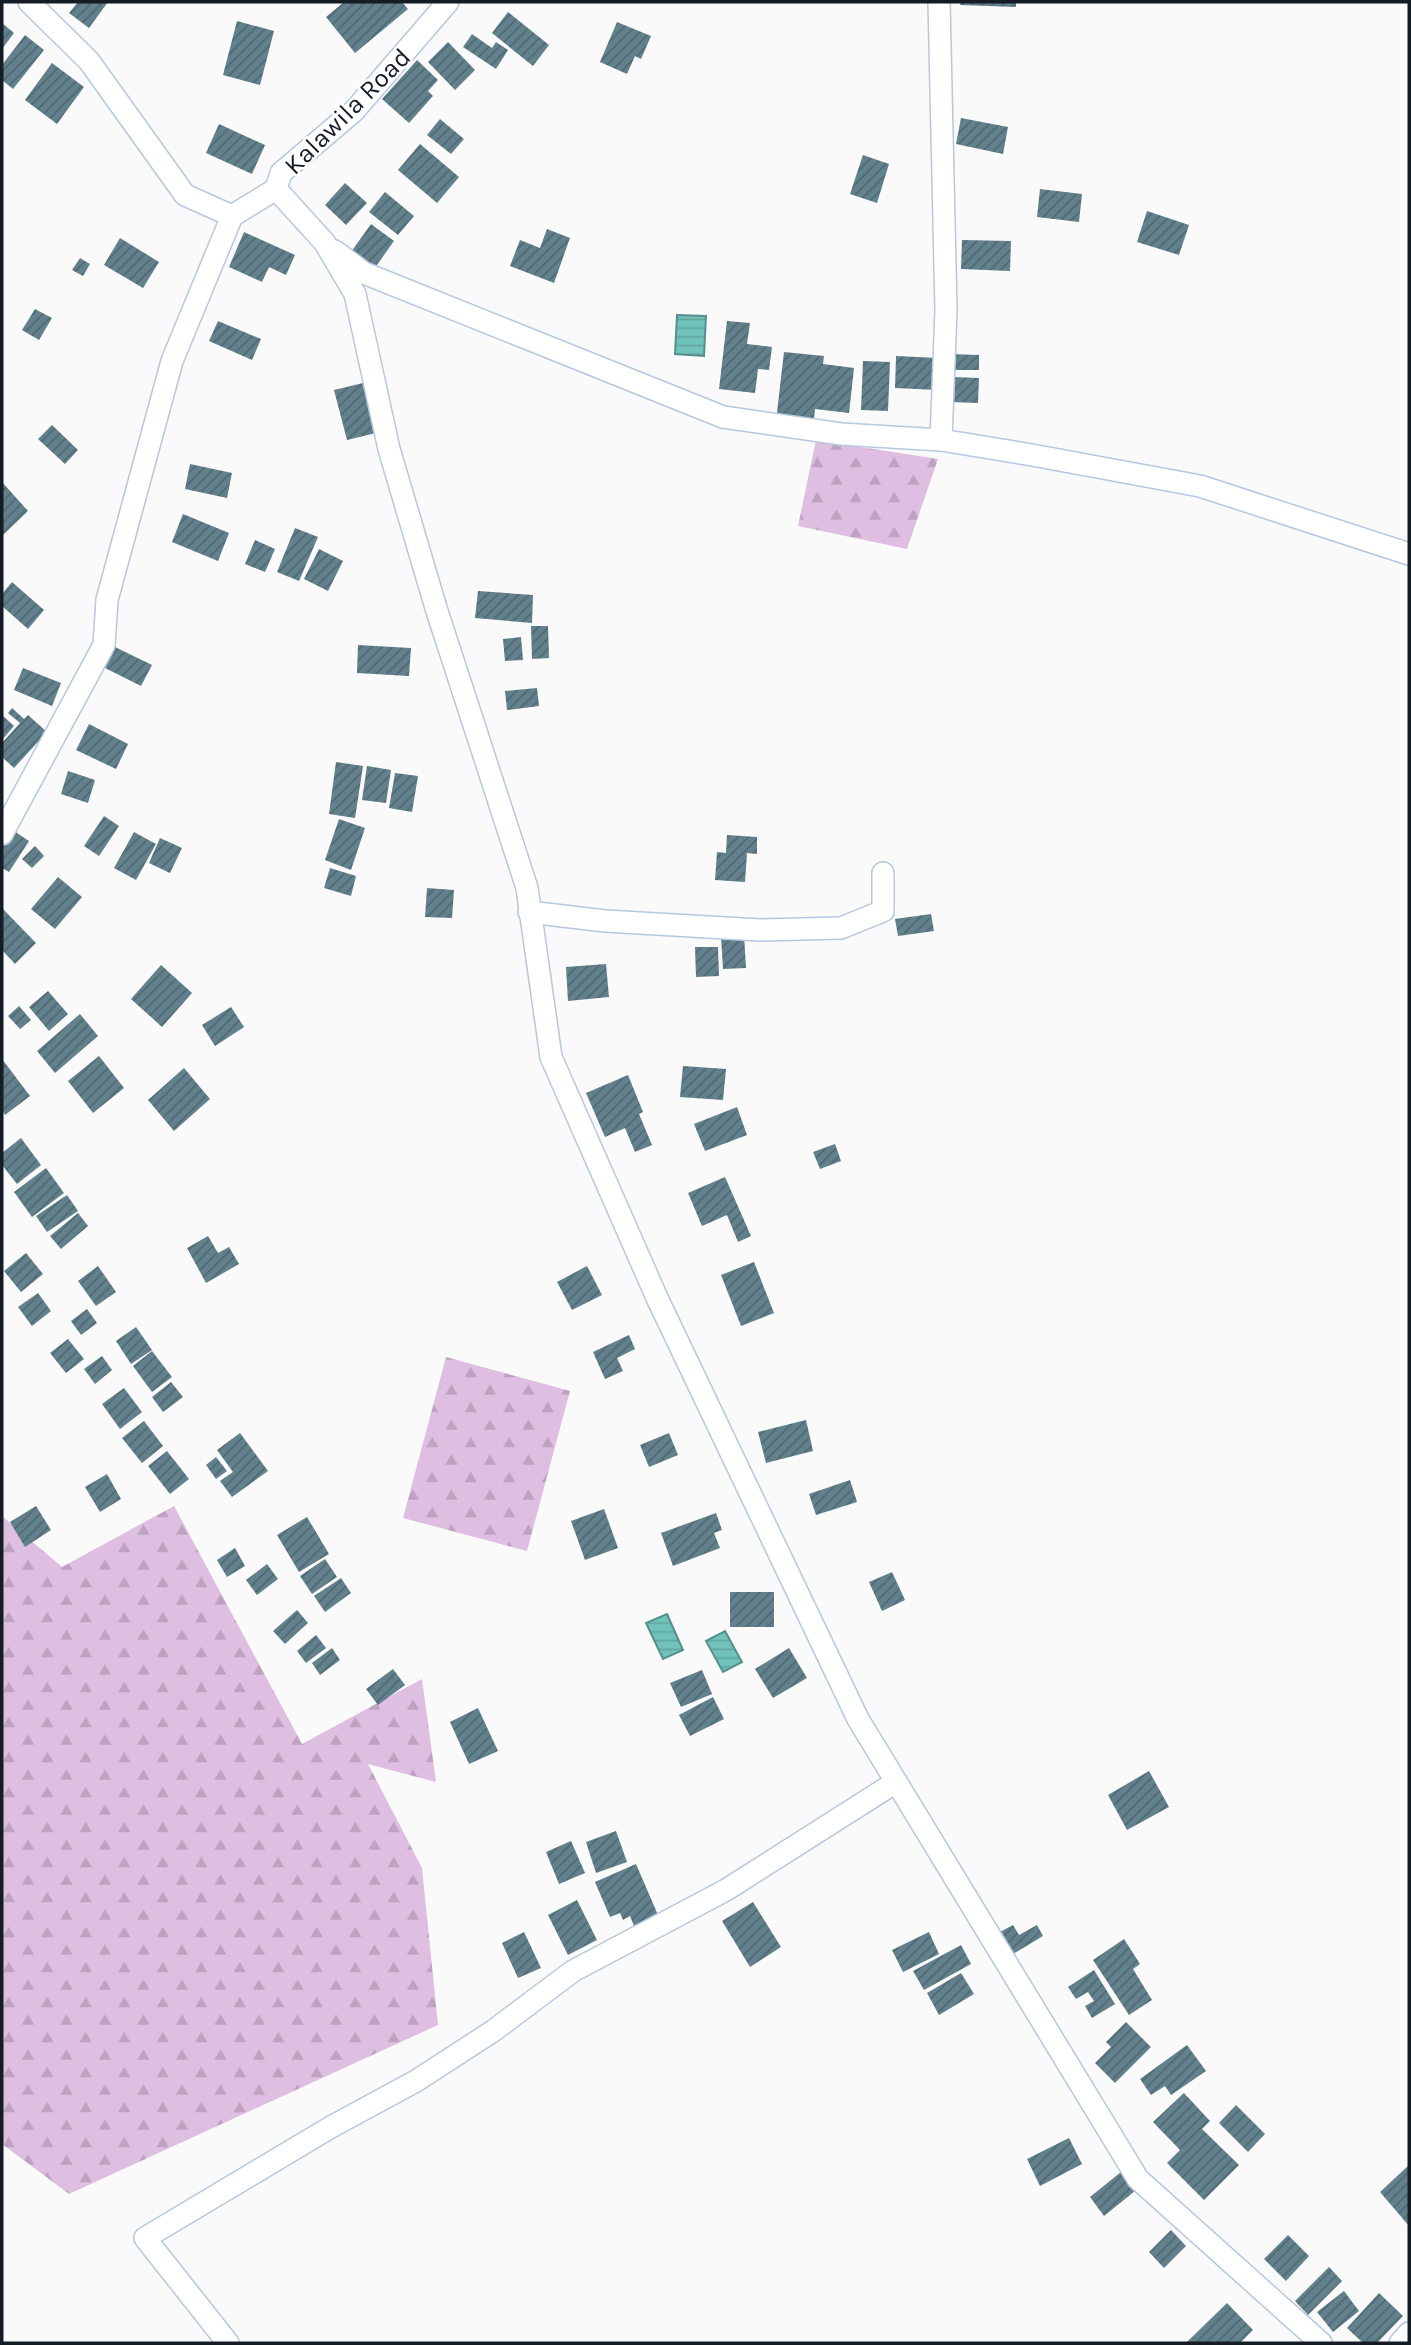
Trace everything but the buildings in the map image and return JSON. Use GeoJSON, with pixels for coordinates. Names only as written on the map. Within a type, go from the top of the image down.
{"type":"FeatureCollection","features":[{"type":"Feature","properties":{"kind":"street"},"geometry":{"type":"LineString","coordinates":[[29,2],[89,61],[185,195],[232,216]]}},
{"type":"Feature","properties":{"kind":"street","name":"Kalawila Road"},"geometry":{"type":"LineString","coordinates":[[276,189],[281,173],[354,111],[448,2]]}},
{"type":"Feature","properties":{"kind":"street"},"geometry":{"type":"LineString","coordinates":[[939,2],[946,310],[941,440]]}},
{"type":"Feature","properties":{"kind":"street"},"geometry":{"type":"LineString","coordinates":[[2,834],[104,645],[107,600],[172,361],[232,216],[276,189],[325,243],[364,273],[723,417],[841,434],[941,440],[1200,485],[1409,554]]}},
{"type":"Feature","properties":{"kind":"street"},"geometry":{"type":"LineString","coordinates":[[325,243],[355,294],[389,449],[436,608],[527,888],[551,1056],[663,1312],[858,1719],[1138,2179],[1321,2343]]}},
{"type":"Feature","properties":{"kind":"street"},"geometry":{"type":"LineString","coordinates":[[529,912],[605,921],[760,930],[841,928],[883,911],[883,873]]}},
{"type":"Feature","properties":{"kind":"street"},"geometry":{"type":"LineString","coordinates":[[228,2343],[145,2238],[331,2127],[416,2081],[493,2031],[573,1971],[726,1890],[896,1782]]}},
{"type":"Feature","properties":{"kind":"street"},"geometry":{"type":"LineString","coordinates":[[1400,2343],[1409,2333]]}},
{"type":"Feature","properties":{"kind":"green space"},"geometry":{"type":"Polygon","coordinates":[[[816,440],[938,459],[907,549],[798,526],[816,440]]]}},
{"type":"Feature","properties":{"kind":"green space"},"geometry":{"type":"Polygon","coordinates":[[[446,1357],[570,1391],[527,1551],[403,1518],[446,1357]]]}},
{"type":"Feature","properties":{"kind":"green space"},"geometry":{"type":"Polygon","coordinates":[[[174,1506],[302,1744],[422,1679],[436,1782],[368,1764],[422,1868],[438,2025],[69,2194],[2,2144],[2,1516],[62,1567],[174,1506]]]}},
{"type":"Feature","properties":{"kind":"water"},"geometry":{"type":"Polygon","coordinates":[[[677,315],[706,316],[704,356],[675,354],[677,315]]]}},
{"type":"Feature","properties":{"kind":"water"},"geometry":{"type":"Polygon","coordinates":[[[667,1614],[683,1650],[663,1659],[646,1623],[667,1614]]]}},
{"type":"Feature","properties":{"kind":"water"},"geometry":{"type":"Polygon","coordinates":[[[725,1631],[742,1662],[723,1672],[706,1641],[725,1631]]]}}]}
